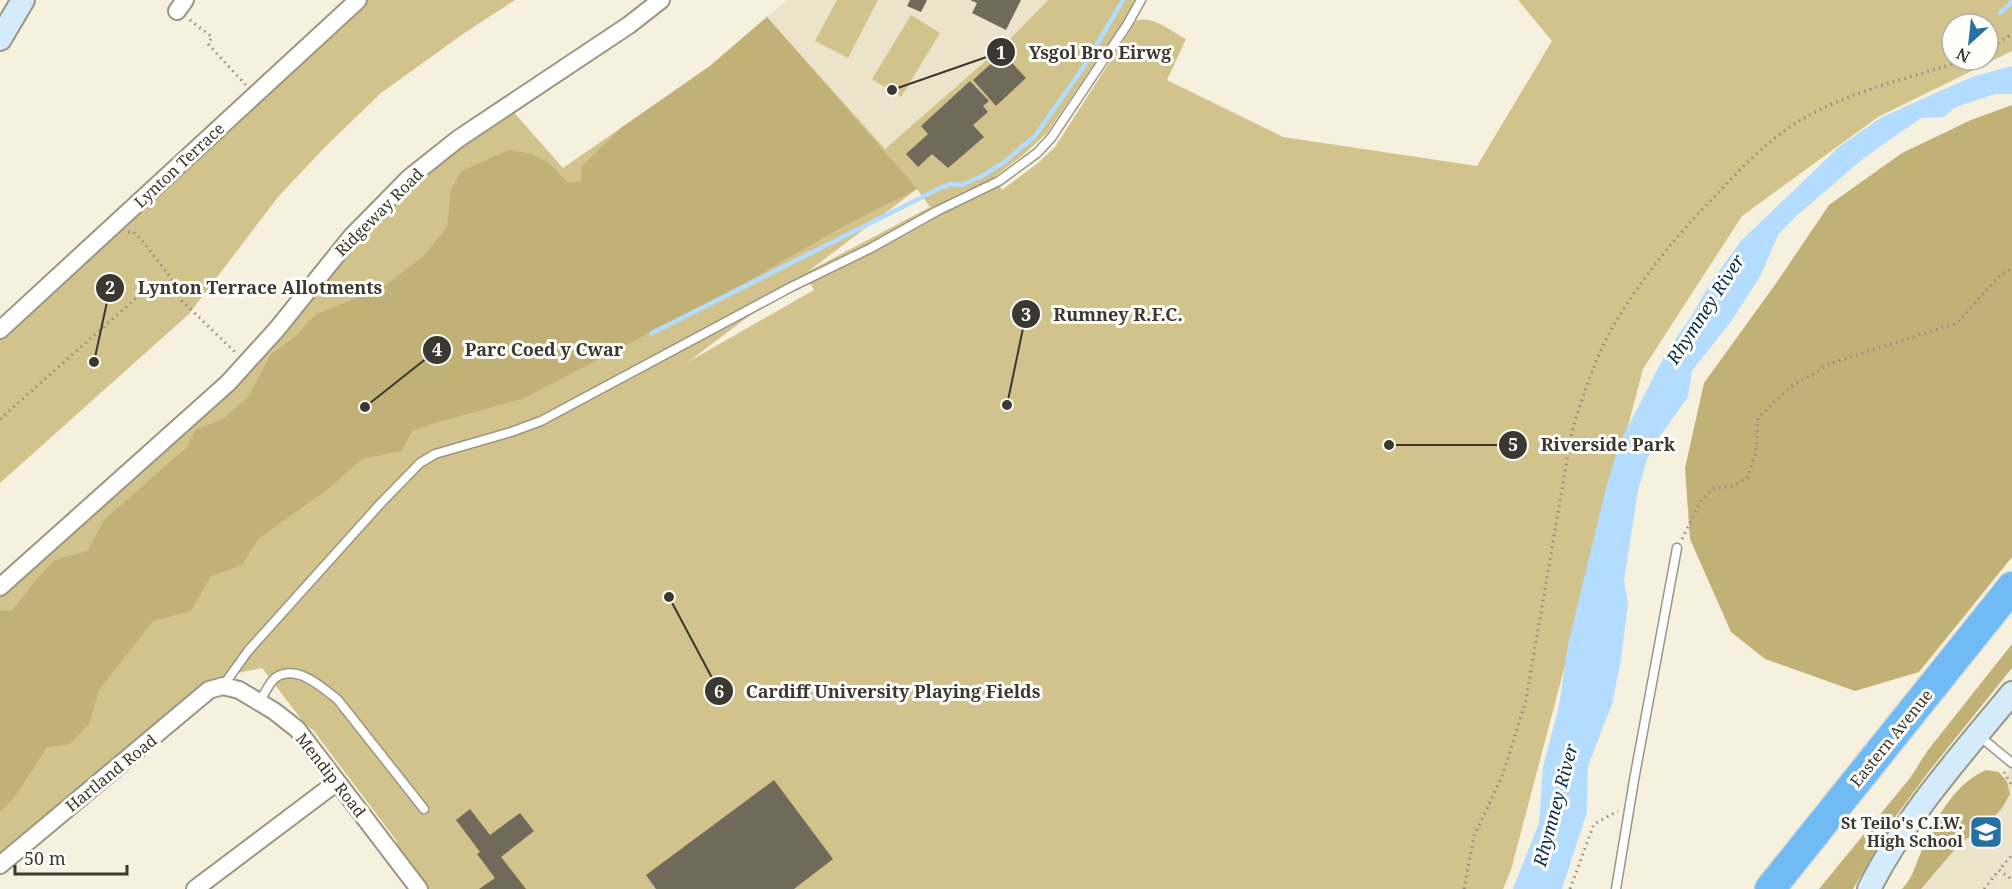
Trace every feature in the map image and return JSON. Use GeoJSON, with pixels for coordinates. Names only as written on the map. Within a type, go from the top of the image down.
{"type":"FeatureCollection","features":[{"type":"Feature","properties":{"kind":"highway","name":"Eastern Avenue"},"geometry":{"type":"LineString","coordinates":[[1770,889],[2012,587]]}},
{"type":"Feature","properties":{"kind":"highway","name":"Eastern Avenue"},"geometry":{"type":"LineString","coordinates":[[1794,889],[2012,617]]}},
{"type":"Feature","properties":{"kind":"street"},"geometry":{"type":"LineString","coordinates":[[0,39],[23,0]]}},
{"type":"Feature","properties":{"kind":"street","name":"Lynton Terrace"},"geometry":{"type":"LineString","coordinates":[[0,330],[358,0]]}},
{"type":"Feature","properties":{"kind":"street","name":"Ridgeway Road"},"geometry":{"type":"LineString","coordinates":[[0,587],[228,383],[277,329],[352,236],[408,178],[458,139],[629,25],[661,0]]}},
{"type":"Feature","properties":{"kind":"street","name":"Mendip Road"},"geometry":{"type":"LineString","coordinates":[[223,686],[240,690],[297,729],[419,889]]}},
{"type":"Feature","properties":{"kind":"street","name":"Hartland Road"},"geometry":{"type":"LineString","coordinates":[[0,865],[209,690],[223,686]]}},
{"type":"Feature","properties":{"kind":"street"},"geometry":{"type":"LineString","coordinates":[[1869,889],[1893,846],[2012,693]]}},
{"type":"Feature","properties":{"kind":"street"},"geometry":{"type":"LineString","coordinates":[[195,889],[337,782]]}},
{"type":"Feature","properties":{"kind":"lane"},"geometry":{"type":"LineString","coordinates":[[223,686],[230,673],[248,651],[381,503],[426,458],[451,448],[511,432],[541,421],[793,286],[872,248],[937,211],[999,181],[1017,169],[1051,138],[1127,25],[1141,0]]}},
{"type":"Feature","properties":{"kind":"lane"},"geometry":{"type":"LineString","coordinates":[[1616,889],[1677,548]]}},
{"type":"Feature","properties":{"kind":"lane"},"geometry":{"type":"LineString","coordinates":[[259,702],[274,679],[286,674],[301,675],[320,686],[338,700],[424,809]]}},
{"type":"Feature","properties":{"kind":"lane"},"geometry":{"type":"LineString","coordinates":[[1978,735],[2012,763]]}},
{"type":"Feature","properties":{"kind":"path"},"geometry":{"type":"LineString","coordinates":[[181,6],[212,37],[208,44],[255,95]]}},
{"type":"Feature","properties":{"kind":"path"},"geometry":{"type":"LineString","coordinates":[[1464,889],[1474,836],[1503,774],[1526,700],[1572,431],[1602,349],[1614,325],[1650,270],[1689,223],[1732,177],[1781,133],[1804,118],[1842,100],[1940,68]]}},
{"type":"Feature","properties":{"kind":"path"},"geometry":{"type":"LineString","coordinates":[[113,225],[121,232],[133,232],[141,239],[177,286],[182,301],[246,363]]}},
{"type":"Feature","properties":{"kind":"path"},"geometry":{"type":"LineString","coordinates":[[1677,548],[1702,499],[1714,488],[1733,486],[1747,478],[1756,452],[1758,418],[1790,387],[1832,363],[1957,323],[2001,274],[2012,269]]}},
{"type":"Feature","properties":{"kind":"path"},"geometry":{"type":"LineString","coordinates":[[0,419],[154,282]]}},
{"type":"Feature","properties":{"kind":"path"},"geometry":{"type":"LineString","coordinates":[[1997,766],[2006,774],[2012,786]]}},
{"type":"Feature","properties":{"kind":"path"},"geometry":{"type":"LineString","coordinates":[[1570,889],[1594,824],[1630,805]]}},
{"type":"Feature","properties":{"kind":"path"},"geometry":{"type":"LineString","coordinates":[[1984,889],[2012,855]]}},
{"type":"Feature","properties":{"kind":"path"},"geometry":{"type":"LineString","coordinates":[[2000,870],[2010,878]]}},
{"type":"Feature","properties":{"kind":"shaded area"},"geometry":{"type":"Polygon","coordinates":[[[365,0],[515,0],[381,93],[278,197],[189,314],[0,483],[0,338],[365,0]]]}},
{"type":"Feature","properties":{"kind":"shaded area"},"geometry":{"type":"Polygon","coordinates":[[[787,0],[1048,0],[1006,43],[885,149],[767,17],[787,0]]]}},
{"type":"Feature","properties":{"kind":"shaded area"},"geometry":{"type":"Polygon","coordinates":[[[837,0],[878,0],[848,58],[815,41],[837,0]]]}},
{"type":"Feature","properties":{"kind":"shaded area"},"geometry":{"type":"Polygon","coordinates":[[[1048,0],[1135,0],[1123,22],[1047,133],[994,177],[1002,190],[1055,147],[1136,21],[1142,19],[1162,25],[1186,39],[1167,80],[1283,137],[1477,166],[1552,41],[1518,0],[2012,0],[2012,51],[2000,57],[2000,12],[1940,12],[1940,72],[1969,72],[1878,117],[1742,216],[1643,369],[1511,870],[1503,889],[428,889],[399,849],[396,840],[313,730],[305,724],[262,668],[213,678],[0,858],[0,594],[232,388],[355,241],[412,183],[510,108],[563,168],[710,66],[767,17],[885,149],[1006,43],[1048,0]],[[917,189],[809,271],[930,207],[917,189]],[[805,274],[688,362],[814,290],[805,274]]]}},
{"type":"Feature","properties":{"kind":"shaded area"},"geometry":{"type":"Polygon","coordinates":[[[911,15],[940,33],[901,97],[872,79],[911,15]]]}},
{"type":"Feature","properties":{"kind":"shaded area"},"geometry":{"type":"Polygon","coordinates":[[[767,17],[917,189],[844,226],[738,287],[522,399],[412,431],[401,451],[362,459],[328,489],[258,539],[242,565],[211,576],[191,611],[153,621],[99,690],[89,724],[70,744],[47,747],[14,798],[0,812],[0,611],[13,610],[55,560],[87,551],[105,519],[187,447],[195,430],[223,419],[248,397],[271,354],[295,337],[316,314],[380,289],[423,257],[447,227],[451,190],[461,171],[509,150],[532,154],[549,163],[568,183],[581,182],[582,166],[621,128],[710,66],[767,17]]]}},
{"type":"Feature","properties":{"kind":"shaded area"},"geometry":{"type":"Polygon","coordinates":[[[2012,105],[2012,557],[1919,672],[1855,691],[1765,659],[1731,632],[1690,539],[1685,468],[1704,383],[1829,205],[1902,153],[1971,120],[2012,105]]]}},
{"type":"Feature","properties":{"kind":"shaded area"},"geometry":{"type":"Polygon","coordinates":[[[2012,644],[2012,668],[1893,820],[1853,889],[1819,889],[1910,778],[1928,750],[2012,644]]]}},
{"type":"Feature","properties":{"kind":"shaded area","name":"St Teilo's C.I.W. High School"},"geometry":{"type":"Polygon","coordinates":[[[2012,766],[2012,889],[1915,889],[2006,774],[2012,766]]]}},
{"type":"Feature","properties":{"kind":"shaded area"},"geometry":{"type":"Polygon","coordinates":[[[1986,770],[1999,772],[2007,782],[2010,794],[2002,808],[1979,831],[1961,842],[1921,889],[1902,889],[1949,801],[1966,783],[1986,770]]]}},
{"type":"Feature","properties":{"kind":"water","name":"Rhymney River"},"geometry":{"type":"Polygon","coordinates":[[[2012,66],[2012,94],[1995,94],[1956,107],[1943,117],[1921,118],[1864,158],[1794,218],[1778,235],[1761,275],[1732,320],[1692,371],[1688,397],[1660,436],[1647,459],[1638,490],[1624,581],[1628,603],[1621,660],[1612,704],[1588,766],[1587,812],[1562,889],[1513,889],[1539,823],[1543,767],[1559,706],[1568,644],[1606,488],[1619,444],[1666,353],[1693,314],[1709,285],[1741,241],[1840,146],[1882,117],[1972,77],[2000,72],[2000,69],[2012,66]]]}},
{"type":"Feature","properties":{"kind":"building"},"geometry":{"type":"Polygon","coordinates":[[[910,0],[927,0],[921,12],[907,6],[910,0]]]}},
{"type":"Feature","properties":{"kind":"building"},"geometry":{"type":"Polygon","coordinates":[[[970,0],[1021,0],[1006,30],[972,13],[977,3],[970,0]]]}},
{"type":"Feature","properties":{"kind":"building"},"geometry":{"type":"Polygon","coordinates":[[[1003,53],[1026,78],[996,106],[973,80],[1003,53]]]}},
{"type":"Feature","properties":{"kind":"building"},"geometry":{"type":"Polygon","coordinates":[[[970,81],[989,101],[983,106],[988,112],[973,125],[984,137],[948,168],[932,154],[918,167],[906,154],[928,134],[921,126],[970,81]]]}},
{"type":"Feature","properties":{"kind":"building"},"geometry":{"type":"Polygon","coordinates":[[[774,780],[833,859],[794,889],[656,889],[646,875],[774,780]]]}},
{"type":"Feature","properties":{"kind":"building"},"geometry":{"type":"Polygon","coordinates":[[[470,809],[490,835],[520,813],[534,831],[501,857],[526,889],[479,889],[495,878],[477,854],[480,852],[456,820],[470,809]]]}},
{"type":"Feature","properties":{"kind":"waterway"},"geometry":{"type":"LineString","coordinates":[[652,333],[942,187],[951,184],[962,185],[1003,163],[1035,136],[1083,68],[1123,0]]}},
{"type":"Feature","properties":{"kind":"waterway"},"geometry":{"type":"LineString","coordinates":[[2000,13],[2012,2]]}},
{"type":"Feature","properties":{"kind":"place","name":"Ysgol Bro Eirwg"},"geometry":{"type":"Point","coordinates":[892,90]}},
{"type":"Feature","properties":{"kind":"place","name":"Lynton Terrace Allotments"},"geometry":{"type":"Point","coordinates":[94,362]}},
{"type":"Feature","properties":{"kind":"place","name":"Rumney R.F.C."},"geometry":{"type":"Point","coordinates":[1007,405]}},
{"type":"Feature","properties":{"kind":"place","name":"Parc Coed y Cwar"},"geometry":{"type":"Point","coordinates":[365,407]}},
{"type":"Feature","properties":{"kind":"place","name":"Riverside Park"},"geometry":{"type":"Point","coordinates":[1389,445]}},
{"type":"Feature","properties":{"kind":"place","name":"Cardiff University Playing Fields"},"geometry":{"type":"Point","coordinates":[669,597]}},
{"type":"Feature","properties":{"kind":"place","name":"St Teilo's C.I.W. High School"},"geometry":{"type":"Point","coordinates":[1986,832]}}]}
